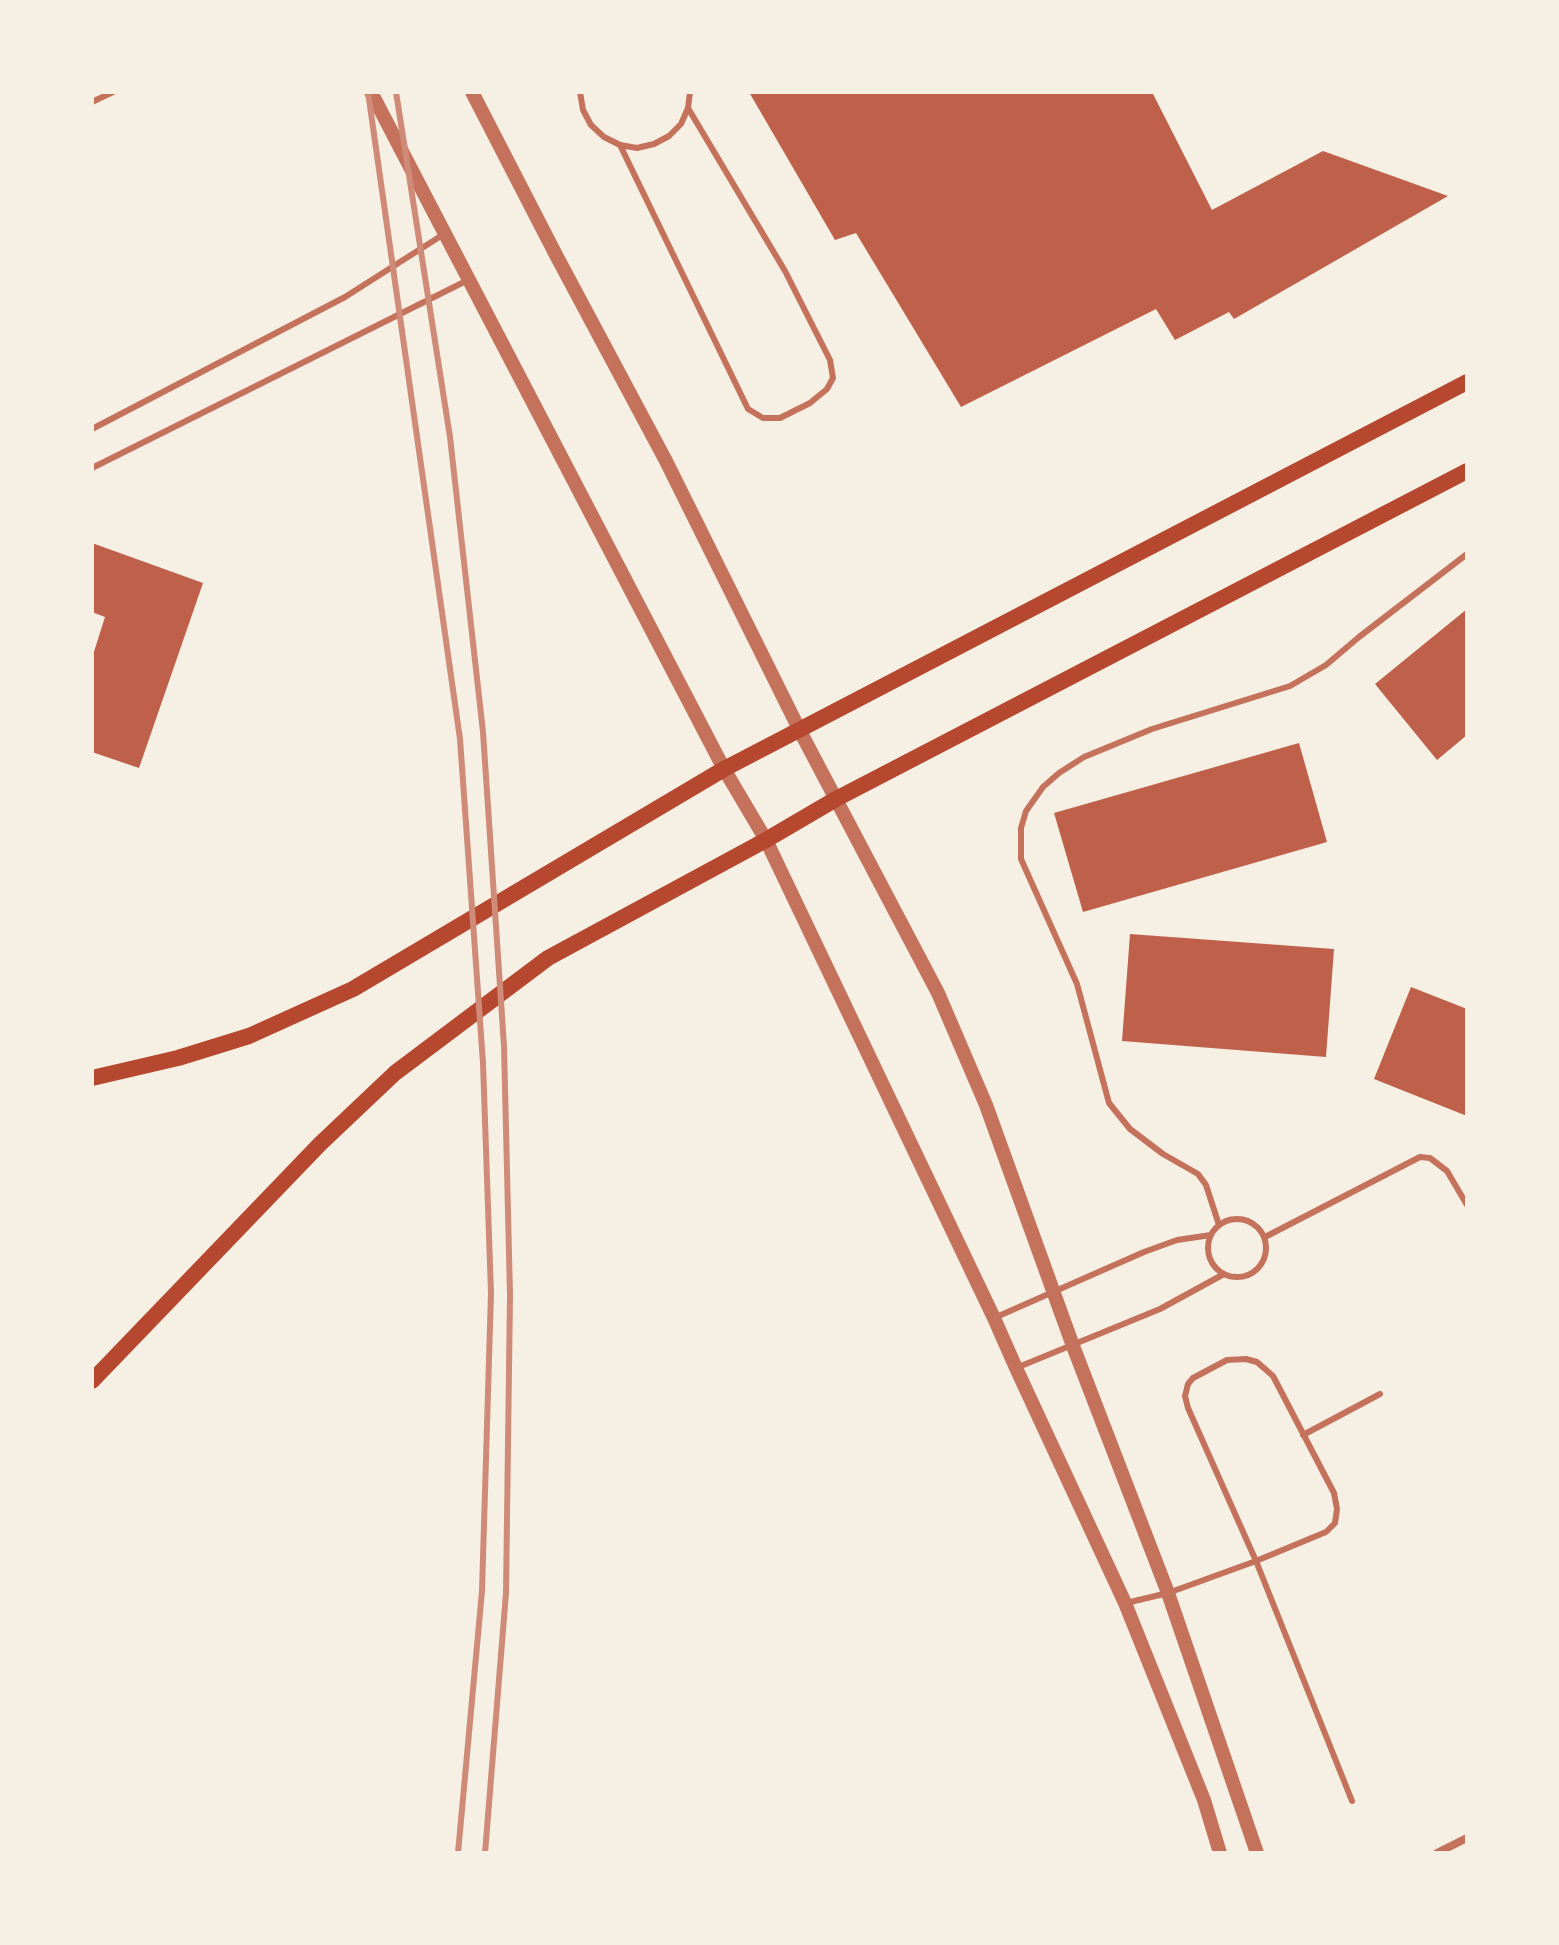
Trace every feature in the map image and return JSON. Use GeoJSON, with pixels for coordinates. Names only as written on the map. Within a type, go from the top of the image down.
{"type":"FeatureCollection","features":[{"type":"Feature","properties":{"kind":"main road"},"geometry":{"type":"LineString","coordinates":[[92,1078],[178,1058],[249,1036],[353,989],[724,769],[1467,382]]}},
{"type":"Feature","properties":{"kind":"main road"},"geometry":{"type":"LineString","coordinates":[[92,1381],[320,1144],[395,1073],[548,958],[836,799],[1467,471]]}},
{"type":"Feature","properties":{"kind":"street"},"geometry":{"type":"LineString","coordinates":[[371,92],[724,769],[766,840],[994,1318],[1125,1603],[1204,1800],[1220,1853]]}},
{"type":"Feature","properties":{"kind":"street"},"geometry":{"type":"LineString","coordinates":[[472,92],[666,461],[800,731],[938,993],[986,1105],[1073,1346],[1168,1593],[1257,1853]]}},
{"type":"Feature","properties":{"kind":"street"},"geometry":{"type":"LineString","coordinates":[[1437,1853],[1467,1838]]}},
{"type":"Feature","properties":{"kind":"lane"},"geometry":{"type":"LineString","coordinates":[[92,102],[113,92]]}},
{"type":"Feature","properties":{"kind":"lane"},"geometry":{"type":"LineString","coordinates":[[580,92],[583,110],[591,125],[604,137],[620,145],[637,148],[669,136],[681,124],[688,108],[690,92]]}},
{"type":"Feature","properties":{"kind":"lane"},"geometry":{"type":"LineString","coordinates":[[620,145],[748,409],[763,418],[780,418],[810,403],[827,389],[833,378],[830,360],[785,271],[688,108]]}},
{"type":"Feature","properties":{"kind":"lane"},"geometry":{"type":"LineString","coordinates":[[92,429],[345,297],[444,234]]}},
{"type":"Feature","properties":{"kind":"lane"},"geometry":{"type":"LineString","coordinates":[[92,468],[468,280]]}},
{"type":"Feature","properties":{"kind":"lane"},"geometry":{"type":"LineString","coordinates":[[1219,1225],[1206,1185],[1198,1174],[1163,1154],[1130,1129],[1109,1103],[1077,984],[1021,859],[1021,828],[1026,811],[1043,787],[1084,757],[1152,729],[1290,686],[1326,665],[1467,554]]}},
{"type":"Feature","properties":{"kind":"lane"},"geometry":{"type":"LineString","coordinates":[[1265,1237],[1420,1157],[1430,1158],[1447,1171],[1467,1205]]}},
{"type":"Feature","properties":{"kind":"lane"},"geometry":{"type":"LineString","coordinates":[[1234,1219],[1255,1225],[1265,1237],[1267,1246],[1263,1263],[1257,1270],[1241,1277],[1224,1274],[1217,1269],[1208,1253],[1211,1235],[1219,1225],[1234,1219]]}},
{"type":"Feature","properties":{"kind":"lane"},"geometry":{"type":"LineString","coordinates":[[994,1318],[1155,1248],[1177,1240],[1211,1235]]}},
{"type":"Feature","properties":{"kind":"lane"},"geometry":{"type":"LineString","coordinates":[[1016,1368],[1160,1309],[1224,1274]]}},
{"type":"Feature","properties":{"kind":"lane"},"geometry":{"type":"LineString","coordinates":[[1125,1603],[1168,1593],[1256,1561],[1326,1532],[1335,1523],[1337,1509],[1334,1493],[1273,1376],[1257,1362],[1227,1360],[1193,1378],[1185,1396],[1256,1561],[1352,1801]]}},
{"type":"Feature","properties":{"kind":"lane"},"geometry":{"type":"LineString","coordinates":[[1303,1435],[1380,1394]]}},
{"type":"Feature","properties":{"kind":"building"},"geometry":{"type":"Polygon","coordinates":[[[749,92],[1152,92],[1212,210],[1323,151],[1448,196],[1234,319],[1229,312],[1175,340],[1156,309],[961,407],[856,233],[835,240],[749,92]]]}},
{"type":"Feature","properties":{"kind":"building"},"geometry":{"type":"Polygon","coordinates":[[[92,543],[203,583],[139,768],[92,752],[92,658],[105,617],[92,612],[92,543]]]}},
{"type":"Feature","properties":{"kind":"building"},"geometry":{"type":"Polygon","coordinates":[[[1467,609],[1467,735],[1437,760],[1375,684],[1467,609]]]}},
{"type":"Feature","properties":{"kind":"building"},"geometry":{"type":"Polygon","coordinates":[[[1299,743],[1327,842],[1083,912],[1054,813],[1299,743]]]}},
{"type":"Feature","properties":{"kind":"building"},"geometry":{"type":"Polygon","coordinates":[[[1130,934],[1334,949],[1326,1057],[1122,1041],[1130,934]]]}},
{"type":"Feature","properties":{"kind":"building"},"geometry":{"type":"Polygon","coordinates":[[[1411,987],[1467,1009],[1467,1116],[1374,1079],[1411,987]]]}},
{"type":"Feature","properties":{"kind":"railway"},"geometry":{"type":"LineString","coordinates":[[368,92],[460,739],[483,1063],[491,1293],[482,1591],[458,1853]]}},
{"type":"Feature","properties":{"kind":"railway"},"geometry":{"type":"LineString","coordinates":[[396,92],[450,437],[483,732],[504,1046],[510,1295],[506,1593],[485,1853]]}}]}
